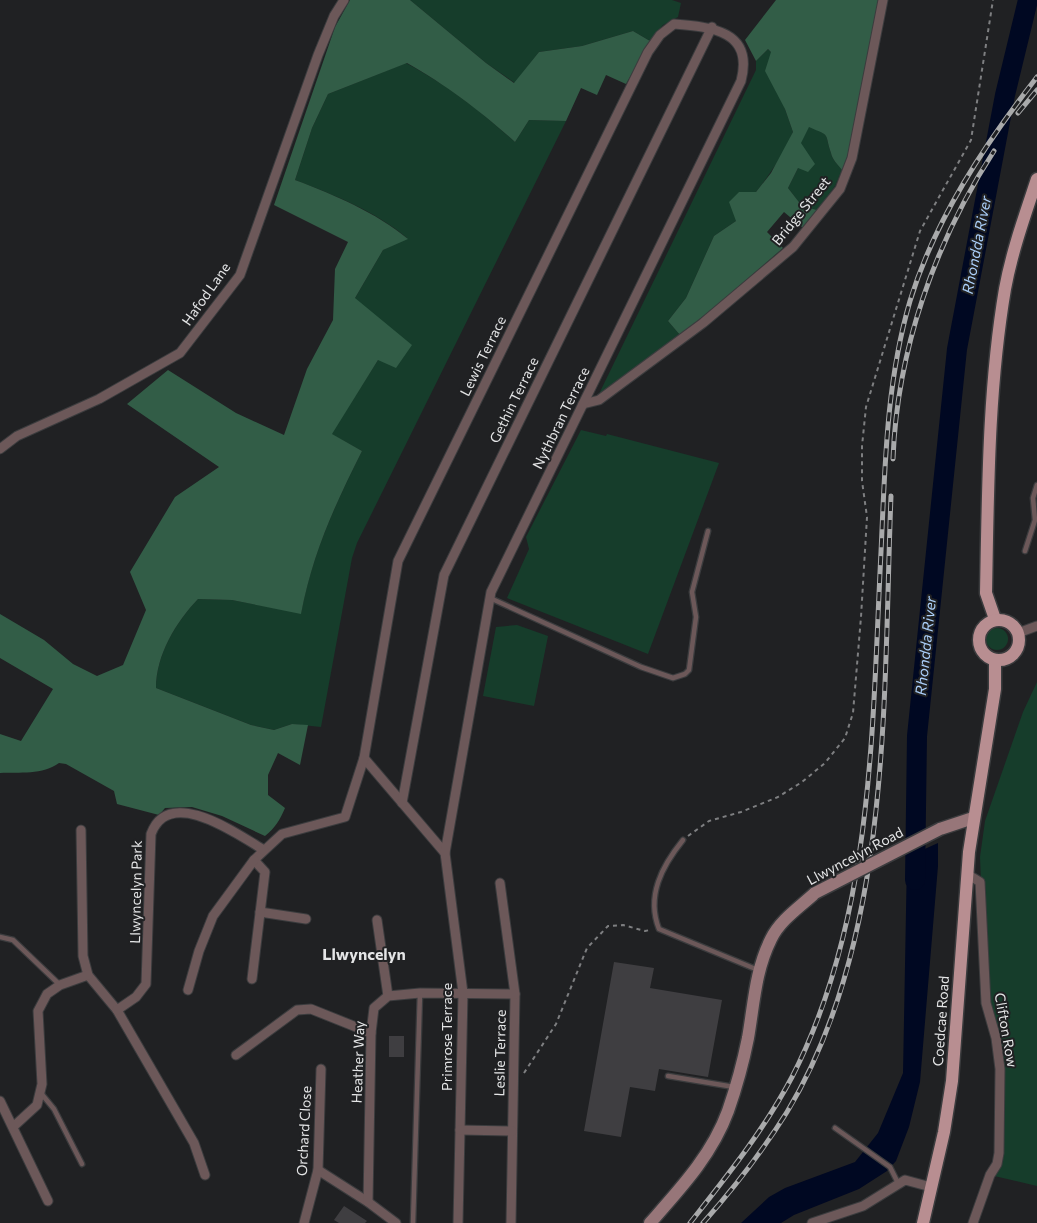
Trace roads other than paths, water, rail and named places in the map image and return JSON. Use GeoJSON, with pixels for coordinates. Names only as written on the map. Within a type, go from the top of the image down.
{"type":"FeatureCollection","features":[{"type":"Feature","properties":{"kind":"main road"},"geometry":{"type":"LineString","coordinates":[[995,619],[986,593],[991,411],[1005,288],[1021,226],[1037,179]]}},
{"type":"Feature","properties":{"kind":"main road"},"geometry":{"type":"LineString","coordinates":[[995,619],[1009,622],[1018,633],[1019,645],[1016,651],[1004,660],[995,660],[982,651],[979,637],[986,624],[995,619]]}},
{"type":"Feature","properties":{"kind":"main road"},"geometry":{"type":"LineString","coordinates":[[973,818],[996,689],[995,660]]}},
{"type":"Feature","properties":{"kind":"main road","name":"Llwyncelyn Road"},"geometry":{"type":"LineString","coordinates":[[650,1223],[692,1175],[709,1149],[727,1114],[748,1038],[758,970],[771,938],[785,919],[815,893],[940,829],[973,818]]}},
{"type":"Feature","properties":{"kind":"main road","name":"Coedcae Road"},"geometry":{"type":"LineString","coordinates":[[923,1223],[944,1132],[952,1081],[967,874],[973,818]]}},
{"type":"Feature","properties":{"kind":"street","name":"Hafod Lane"},"geometry":{"type":"LineString","coordinates":[[0,449],[17,436],[99,399],[180,353],[240,275],[318,55],[334,16],[344,0]]}},
{"type":"Feature","properties":{"kind":"street","name":"Bridge Street"},"geometry":{"type":"LineString","coordinates":[[583,404],[599,400],[703,323],[793,247],[840,189],[852,158],[883,0]]}},
{"type":"Feature","properties":{"kind":"street","name":"Lewis Terrace"},"geometry":{"type":"LineString","coordinates":[[364,758],[398,561],[648,52],[660,35],[674,24],[712,27]]}},
{"type":"Feature","properties":{"kind":"street","name":"Nythbran Terrace"},"geometry":{"type":"LineString","coordinates":[[445,853],[491,592],[741,82],[745,64],[740,49],[728,35],[712,27]]}},
{"type":"Feature","properties":{"kind":"street","name":"Gethin Terrace"},"geometry":{"type":"LineString","coordinates":[[402,803],[444,575],[712,27]]}},
{"type":"Feature","properties":{"kind":"street"},"geometry":{"type":"LineString","coordinates":[[1018,633],[1037,626]]}},
{"type":"Feature","properties":{"kind":"street"},"geometry":{"type":"LineString","coordinates":[[364,758],[445,853]]}},
{"type":"Feature","properties":{"kind":"street"},"geometry":{"type":"LineString","coordinates":[[188,990],[199,951],[213,916],[254,860],[282,834],[345,817],[364,758]]}},
{"type":"Feature","properties":{"kind":"street","name":"Llwyncelyn Park"},"geometry":{"type":"LineString","coordinates":[[117,1010],[136,997],[146,984],[151,834],[154,825],[168,814],[195,814],[217,821],[264,850]]}},
{"type":"Feature","properties":{"kind":"street"},"geometry":{"type":"LineString","coordinates":[[81,830],[83,956],[88,975],[117,1010],[194,1143],[205,1175]]}},
{"type":"Feature","properties":{"kind":"street","name":"Primrose Terrace"},"geometry":{"type":"LineString","coordinates":[[445,853],[463,993],[458,1223]]}},
{"type":"Feature","properties":{"kind":"street"},"geometry":{"type":"LineString","coordinates":[[252,979],[265,872],[254,860]]}},
{"type":"Feature","properties":{"kind":"street","name":"Clifton Row"},"geometry":{"type":"LineString","coordinates":[[967,874],[980,882],[986,1003],[996,1038],[1000,1068],[999,1153],[997,1164],[990,1176],[974,1223]]}},
{"type":"Feature","properties":{"kind":"street","name":"Leslie Terrace"},"geometry":{"type":"LineString","coordinates":[[500,884],[515,994],[511,1223]]}},
{"type":"Feature","properties":{"kind":"street"},"geometry":{"type":"LineString","coordinates":[[260,912],[306,919]]}},
{"type":"Feature","properties":{"kind":"street"},"geometry":{"type":"LineString","coordinates":[[377,920],[388,996],[420,993],[515,994]]}},
{"type":"Feature","properties":{"kind":"street"},"geometry":{"type":"LineString","coordinates":[[13,1127],[37,1105],[42,1084],[38,1011],[47,994],[60,985],[88,975]]}},
{"type":"Feature","properties":{"kind":"street","name":"Heather Way"},"geometry":{"type":"LineString","coordinates":[[368,1202],[371,1033],[374,1008],[388,996]]}},
{"type":"Feature","properties":{"kind":"street"},"geometry":{"type":"LineString","coordinates":[[236,1055],[297,1010],[311,1009],[371,1033]]}},
{"type":"Feature","properties":{"kind":"street","name":"Orchard Close"},"geometry":{"type":"LineString","coordinates":[[304,1223],[318,1170],[321,1069]]}},
{"type":"Feature","properties":{"kind":"street"},"geometry":{"type":"LineString","coordinates":[[0,1101],[48,1201]]}},
{"type":"Feature","properties":{"kind":"street"},"geometry":{"type":"LineString","coordinates":[[460,1130],[512,1131]]}},
{"type":"Feature","properties":{"kind":"street"},"geometry":{"type":"LineString","coordinates":[[318,1170],[368,1202],[396,1223]]}},
{"type":"Feature","properties":{"kind":"street"},"geometry":{"type":"LineString","coordinates":[[819,1222],[863,1206],[905,1180],[931,1187]]}},
{"type":"Feature","properties":{"kind":"lane"},"geometry":{"type":"LineString","coordinates":[[1024,551],[1035,520],[1033,498],[1037,485]]}},
{"type":"Feature","properties":{"kind":"lane"},"geometry":{"type":"LineString","coordinates":[[490,598],[642,668],[665,677],[679,677],[689,670],[692,661],[696,617],[692,592],[708,531]]}},
{"type":"Feature","properties":{"kind":"lane"},"geometry":{"type":"LineString","coordinates":[[683,840],[665,862],[655,889],[653,916],[659,929],[758,970]]}},
{"type":"Feature","properties":{"kind":"lane"},"geometry":{"type":"LineString","coordinates":[[0,937],[13,940],[60,985]]}},
{"type":"Feature","properties":{"kind":"lane"},"geometry":{"type":"LineString","coordinates":[[413,1223],[420,993]]}},
{"type":"Feature","properties":{"kind":"lane"},"geometry":{"type":"LineString","coordinates":[[668,1076],[736,1087]]}},
{"type":"Feature","properties":{"kind":"lane"},"geometry":{"type":"LineString","coordinates":[[40,1092],[54,1109],[82,1164]]}},
{"type":"Feature","properties":{"kind":"lane"},"geometry":{"type":"LineString","coordinates":[[835,1128],[890,1168],[898,1183]]}},
{"type":"Feature","properties":{"kind":"water"},"geometry":{"type":"Polygon","coordinates":[[[938,843],[938,866],[920,1082],[909,1127],[896,1161],[887,1171],[859,1189],[794,1215],[781,1223],[741,1223],[769,1197],[785,1188],[855,1162],[878,1133],[903,1073],[907,857],[938,843]]]}},
{"type":"Feature","properties":{"kind":"waterway","name":"Rhondda River"},"geometry":{"type":"LineString","coordinates":[[915,880],[917,736],[957,349],[1005,95],[1028,0]]}},
{"type":"Feature","properties":{"kind":"railway"},"geometry":{"type":"LineString","coordinates":[[690,1223],[757,1134],[792,1077],[819,1016],[839,952],[854,887],[871,753],[888,425],[891,394],[902,332],[910,301],[921,271],[947,212],[963,183],[1037,77]]}},
{"type":"Feature","properties":{"kind":"railway"},"geometry":{"type":"LineString","coordinates":[[1018,113],[1037,90]]}},
{"type":"Feature","properties":{"kind":"railway"},"geometry":{"type":"LineString","coordinates":[[893,459],[896,418],[902,378],[923,298],[954,222],[994,151]]}},
{"type":"Feature","properties":{"kind":"railway"},"geometry":{"type":"LineString","coordinates":[[703,1223],[726,1197],[787,1112],[822,1043],[847,970],[864,892],[876,813],[883,732],[891,496]]}},
{"type":"Feature","properties":{"kind":"district","name":"Llwyncelyn"},"geometry":{"type":"Point","coordinates":[364,954]}}]}
